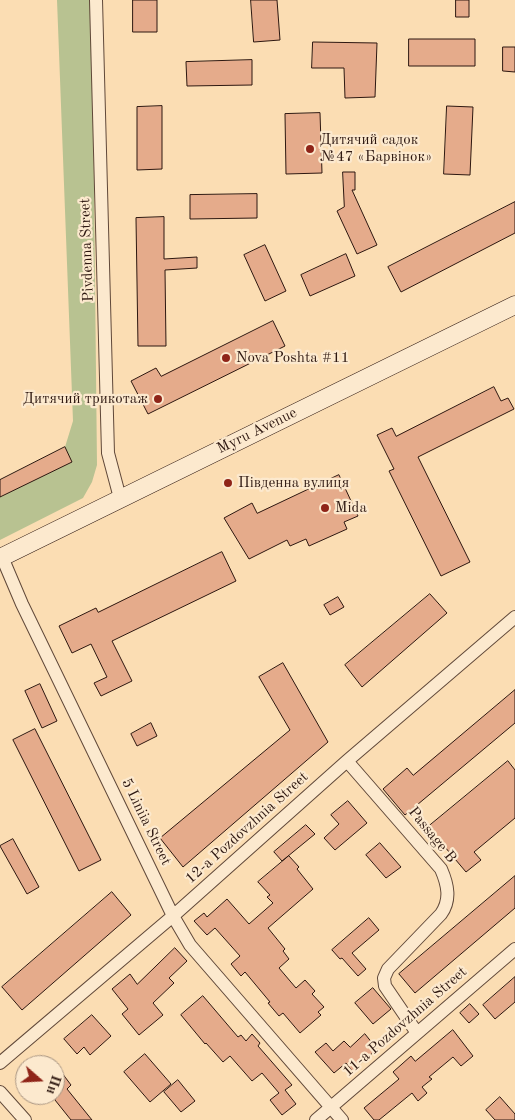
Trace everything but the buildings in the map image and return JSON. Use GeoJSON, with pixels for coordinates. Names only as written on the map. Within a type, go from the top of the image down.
{"type":"FeatureCollection","features":[{"type":"Feature","properties":{"kind":"main road","name":"Myru Avenue"},"geometry":{"type":"LineString","coordinates":[[1,557],[515,305]]}},
{"type":"Feature","properties":{"kind":"street","name":"Pivdenna Street"},"geometry":{"type":"LineString","coordinates":[[96,0],[108,453],[120,498]]}},
{"type":"Feature","properties":{"kind":"street","name":"5 Liniia Street"},"geometry":{"type":"LineString","coordinates":[[1,557],[173,916],[190,945],[342,1120]]}},
{"type":"Feature","properties":{"kind":"street","name":"12-a Pozdovzhnia Street"},"geometry":{"type":"LineString","coordinates":[[0,1062],[173,916],[347,761],[515,616]]}},
{"type":"Feature","properties":{"kind":"street","name":"Passage B"},"geometry":{"type":"LineString","coordinates":[[347,761],[441,869],[447,882],[446,906],[441,914],[388,969],[384,978],[385,986],[416,1033]]}},
{"type":"Feature","properties":{"kind":"street","name":"11-a Pozdovzhnia Street"},"geometry":{"type":"LineString","coordinates":[[316,1120],[515,949]]}},
{"type":"Feature","properties":{"kind":"street"},"geometry":{"type":"LineString","coordinates":[[0,1092],[25,1120]]}},
{"type":"Feature","properties":{"kind":"green space"},"geometry":{"type":"Polygon","coordinates":[[[57,0],[92,0],[97,465],[92,482],[83,498],[0,540],[0,480],[65,447],[73,421],[57,0]]]}},
{"type":"Feature","properties":{"kind":"place","name":"Дитячий садок №47 «Барвінок»"},"geometry":{"type":"Point","coordinates":[310,149]}},
{"type":"Feature","properties":{"kind":"place","name":"Nova Poshta #11"},"geometry":{"type":"Point","coordinates":[226,358]}},
{"type":"Feature","properties":{"kind":"place","name":"Дитячий трикотаж"},"geometry":{"type":"Point","coordinates":[158,399]}},
{"type":"Feature","properties":{"kind":"place","name":"Південна вулиця"},"geometry":{"type":"Point","coordinates":[228,483]}},
{"type":"Feature","properties":{"kind":"place","name":"Mida"},"geometry":{"type":"Point","coordinates":[325,508]}}]}
